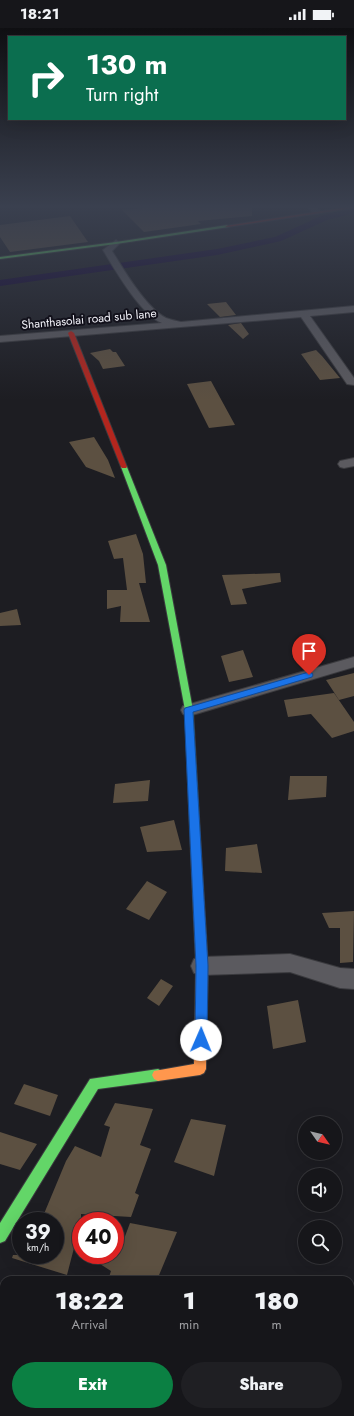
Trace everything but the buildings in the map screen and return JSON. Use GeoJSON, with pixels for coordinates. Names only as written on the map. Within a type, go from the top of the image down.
{"type":"FeatureCollection","features":[{"type":"Feature","properties":{"kind":"street"},"geometry":{"type":"LineString","coordinates":[[122,271],[152,311],[163,320],[181,324]]}},
{"type":"Feature","properties":{"kind":"street","name":"Shanthasolai road sub lane"},"geometry":{"type":"LineString","coordinates":[[0,339],[354,309]]}},
{"type":"Feature","properties":{"kind":"street"},"geometry":{"type":"LineString","coordinates":[[304,314],[351,382]]}},
{"type":"Feature","properties":{"kind":"street"},"geometry":{"type":"LineString","coordinates":[[0,1236],[94,1083],[200,1069],[202,966],[188,710],[162,565],[71,333]]}},
{"type":"Feature","properties":{"kind":"street"},"geometry":{"type":"LineString","coordinates":[[188,710],[354,662]]}},
{"type":"Feature","properties":{"kind":"street"},"geometry":{"type":"LineString","coordinates":[[202,966],[290,963],[340,978],[354,979]]}},
{"type":"Feature","properties":{"kind":"waterway"},"geometry":{"type":"LineString","coordinates":[[0,283],[86,271]]}},
{"type":"Feature","properties":{"kind":"traffic: fast"},"geometry":{"type":"LineString","coordinates":[[124,467],[162,565],[189,710],[195,834]]}},
{"type":"Feature","properties":{"kind":"traffic: fast"},"geometry":{"type":"LineString","coordinates":[[0,1236],[94,1083],[158,1075]]}},
{"type":"Feature","properties":{"kind":"traffic: slow"},"geometry":{"type":"LineString","coordinates":[[158,1075],[200,1069],[202,966],[195,834]]}},
{"type":"Feature","properties":{"kind":"traffic: jam"},"geometry":{"type":"LineString","coordinates":[[71,333],[124,467]]}},
{"type":"Feature","properties":{"kind":"route"},"geometry":{"type":"LineString","coordinates":[[201,1040],[202,966],[188,710],[309,675]]}}]}
